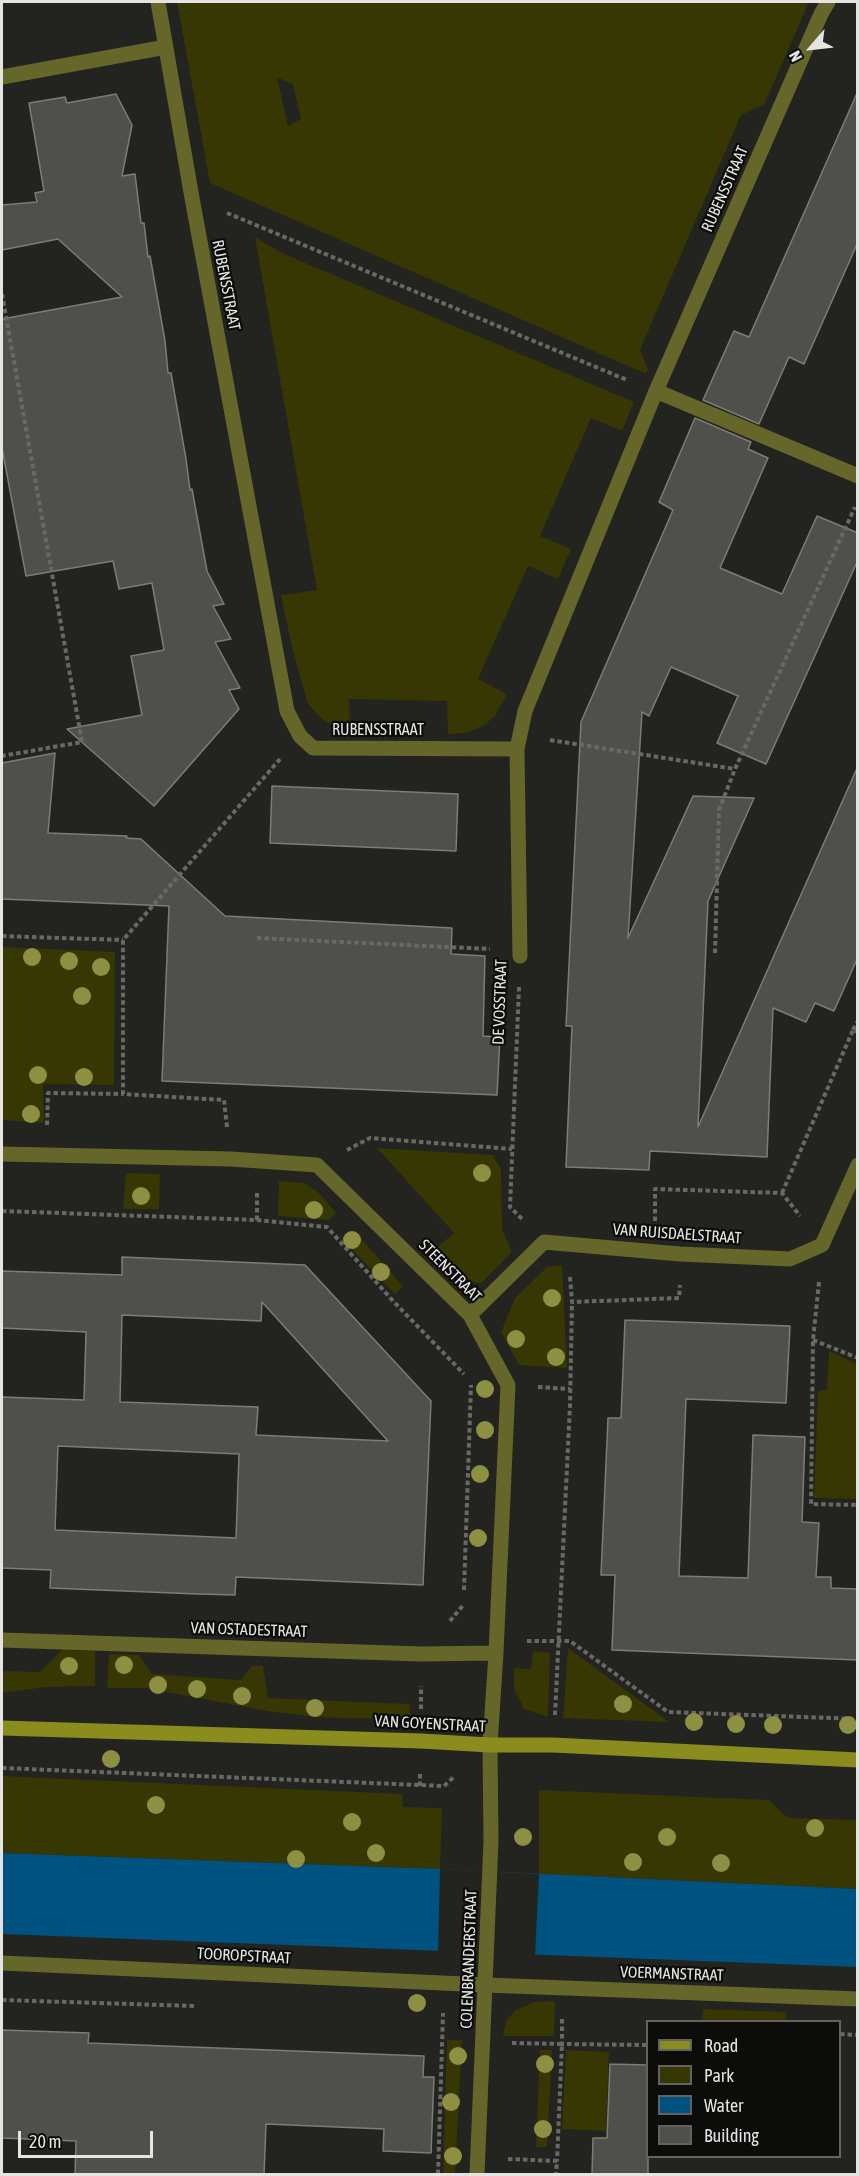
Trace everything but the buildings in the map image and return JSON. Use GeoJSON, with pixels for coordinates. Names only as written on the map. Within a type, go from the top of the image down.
{"type":"FeatureCollection","features":[{"type":"Feature","properties":{"kind":"street","name":"RUBENSSTRAAT"},"geometry":{"type":"LineString","coordinates":[[158,2],[287,711],[300,736],[313,748],[518,742],[525,711],[656,392],[828,2]]}},
{"type":"Feature","properties":{"kind":"street"},"geometry":{"type":"LineString","coordinates":[[2,76],[166,47]]}},
{"type":"Feature","properties":{"kind":"street"},"geometry":{"type":"LineString","coordinates":[[656,392],[858,476]]}},
{"type":"Feature","properties":{"kind":"street","name":"DE VOSSTRAAT"},"geometry":{"type":"LineString","coordinates":[[518,742],[520,956]]}},
{"type":"Feature","properties":{"kind":"street"},"geometry":{"type":"LineString","coordinates":[[2,1154],[231,1159],[317,1165]]}},
{"type":"Feature","properties":{"kind":"street","name":"STEENSTRAAT"},"geometry":{"type":"LineString","coordinates":[[317,1165],[470,1315],[508,1384],[490,1745]]}},
{"type":"Feature","properties":{"kind":"street"},"geometry":{"type":"LineString","coordinates":[[822,1245],[858,1166]]}},
{"type":"Feature","properties":{"kind":"street"},"geometry":{"type":"LineString","coordinates":[[470,1315],[544,1242]]}},
{"type":"Feature","properties":{"kind":"street","name":"VAN RUISDAELSTRAAT"},"geometry":{"type":"LineString","coordinates":[[544,1242],[681,1254],[790,1259],[822,1245]]}},
{"type":"Feature","properties":{"kind":"street","name":"VAN OSTADESTRAAT"},"geometry":{"type":"LineString","coordinates":[[2,1640],[421,1654],[496,1647]]}},
{"type":"Feature","properties":{"kind":"street","name":"VAN GOYENSTRAAT"},"geometry":{"type":"LineString","coordinates":[[2,1728],[490,1745],[553,1745],[858,1760]]}},
{"type":"Feature","properties":{"kind":"street","name":"COLENBRANDERSTRAAT"},"geometry":{"type":"LineString","coordinates":[[477,2175],[491,1841],[490,1745]]}},
{"type":"Feature","properties":{"kind":"street","name":"TOOROPSTRAAT"},"geometry":{"type":"LineString","coordinates":[[2,1963],[486,1985]]}},
{"type":"Feature","properties":{"kind":"street","name":"VOERMANSTRAAT"},"geometry":{"type":"LineString","coordinates":[[486,1985],[858,1999]]}},
{"type":"Feature","properties":{"kind":"path","name":"RUBENSSTRAAT"},"geometry":{"type":"LineString","coordinates":[[192,198],[656,392]]}},
{"type":"Feature","properties":{"kind":"path"},"geometry":{"type":"LineString","coordinates":[[2,294],[82,742],[2,756]]}},
{"type":"Feature","properties":{"kind":"path"},"geometry":{"type":"LineString","coordinates":[[715,953],[719,810],[735,769],[858,502]]}},
{"type":"Feature","properties":{"kind":"path"},"geometry":{"type":"LineString","coordinates":[[123,1094],[123,940],[300,736]]}},
{"type":"Feature","properties":{"kind":"path"},"geometry":{"type":"LineString","coordinates":[[518,742],[735,769]]}},
{"type":"Feature","properties":{"kind":"path"},"geometry":{"type":"LineString","coordinates":[[2,936],[123,940]]}},
{"type":"Feature","properties":{"kind":"path"},"geometry":{"type":"LineString","coordinates":[[257,938],[502,950],[519,940]]}},
{"type":"Feature","properties":{"kind":"path","name":"DE VOSSTRAAT"},"geometry":{"type":"LineString","coordinates":[[520,956],[510,1208],[544,1242]]}},
{"type":"Feature","properties":{"kind":"path"},"geometry":{"type":"LineString","coordinates":[[782,1192],[858,1021]]}},
{"type":"Feature","properties":{"kind":"path"},"geometry":{"type":"LineString","coordinates":[[47,1156],[48,1093],[123,1094],[224,1100],[231,1159],[257,1183],[256,1220]]}},
{"type":"Feature","properties":{"kind":"path"},"geometry":{"type":"LineString","coordinates":[[317,1165],[370,1138],[512,1149]]}},
{"type":"Feature","properties":{"kind":"path"},"geometry":{"type":"LineString","coordinates":[[654,1252],[656,1189],[782,1192]]}},
{"type":"Feature","properties":{"kind":"path"},"geometry":{"type":"LineString","coordinates":[[782,1192],[822,1245],[813,1340],[811,1504],[858,1505]]}},
{"type":"Feature","properties":{"kind":"path"},"geometry":{"type":"LineString","coordinates":[[2,1211],[256,1220],[327,1227],[471,1381],[464,1606],[421,1654],[420,1786]]}},
{"type":"Feature","properties":{"kind":"path"},"geometry":{"type":"LineString","coordinates":[[553,1745],[570,1405],[572,1302],[568,1244]]}},
{"type":"Feature","properties":{"kind":"path"},"geometry":{"type":"LineString","coordinates":[[572,1302],[679,1298],[681,1254]]}},
{"type":"Feature","properties":{"kind":"path"},"geometry":{"type":"LineString","coordinates":[[813,1340],[858,1358]]}},
{"type":"Feature","properties":{"kind":"path"},"geometry":{"type":"LineString","coordinates":[[451,1620],[496,1647],[570,1641],[668,1712],[858,1719]]}},
{"type":"Feature","properties":{"kind":"path"},"geometry":{"type":"LineString","coordinates":[[2,1768],[444,1786],[490,1745]]}},
{"type":"Feature","properties":{"kind":"path"},"geometry":{"type":"LineString","coordinates":[[438,2175],[444,1983]]}},
{"type":"Feature","properties":{"kind":"path"},"geometry":{"type":"LineString","coordinates":[[556,2175],[563,1988]]}},
{"type":"Feature","properties":{"kind":"path"},"geometry":{"type":"LineString","coordinates":[[442,2015],[483,2042],[646,2045]]}},
{"type":"Feature","properties":{"kind":"path"},"geometry":{"type":"LineString","coordinates":[[841,2034],[858,2035]]}},
{"type":"Feature","properties":{"kind":"path"},"geometry":{"type":"LineString","coordinates":[[478,2158],[557,2161]]}},
{"type":"Feature","properties":{"kind":"green space"},"geometry":{"type":"Polygon","coordinates":[[[177,2],[809,2],[764,105],[741,115],[640,350],[648,369],[646,374],[210,183],[177,2]],[[277,77],[288,126],[301,119],[293,85],[277,77]]]}},
{"type":"Feature","properties":{"kind":"green space"},"geometry":{"type":"Polygon","coordinates":[[[255,237],[284,254],[634,402],[622,431],[591,418],[540,536],[571,549],[558,579],[528,566],[478,679],[507,694],[495,716],[483,726],[466,733],[448,734],[447,701],[349,699],[350,729],[336,727],[322,719],[308,704],[292,647],[281,595],[317,590],[255,237]]]}},
{"type":"Feature","properties":{"kind":"green space"},"geometry":{"type":"Polygon","coordinates":[[[2,947],[115,952],[114,1085],[43,1084],[44,1123],[2,1120],[2,947]]]}},
{"type":"Feature","properties":{"kind":"green space"},"geometry":{"type":"Polygon","coordinates":[[[377,1148],[493,1155],[501,1170],[502,1229],[512,1252],[481,1283],[454,1282],[427,1256],[454,1233],[377,1148]]]}},
{"type":"Feature","properties":{"kind":"green space"},"geometry":{"type":"Polygon","coordinates":[[[126,1173],[160,1174],[159,1209],[123,1209],[126,1173]]]}},
{"type":"Feature","properties":{"kind":"green space"},"geometry":{"type":"Polygon","coordinates":[[[279,1181],[305,1183],[319,1193],[336,1213],[329,1220],[278,1216],[279,1181]]]}},
{"type":"Feature","properties":{"kind":"green space"},"geometry":{"type":"Polygon","coordinates":[[[354,1231],[403,1286],[395,1294],[343,1240],[354,1231]]]}},
{"type":"Feature","properties":{"kind":"green space"},"geometry":{"type":"Polygon","coordinates":[[[562,1265],[567,1368],[519,1365],[501,1332],[515,1298],[547,1267],[562,1265]]]}},
{"type":"Feature","properties":{"kind":"green space"},"geometry":{"type":"Polygon","coordinates":[[[829,1351],[857,1364],[857,1499],[814,1498],[818,1391],[827,1390],[829,1351]]]}},
{"type":"Feature","properties":{"kind":"green space"},"geometry":{"type":"Polygon","coordinates":[[[568,1648],[669,1722],[563,1718],[568,1648]]]}},
{"type":"Feature","properties":{"kind":"green space"},"geometry":{"type":"Polygon","coordinates":[[[62,1650],[95,1651],[95,1686],[46,1687],[2,1693],[2,1671],[40,1672],[62,1650]]]}},
{"type":"Feature","properties":{"kind":"green space"},"geometry":{"type":"Polygon","coordinates":[[[533,1651],[550,1653],[548,1717],[524,1709],[514,1689],[514,1668],[531,1669],[533,1651]]]}},
{"type":"Feature","properties":{"kind":"green space"},"geometry":{"type":"Polygon","coordinates":[[[109,1654],[139,1655],[152,1674],[241,1680],[252,1666],[263,1666],[268,1698],[409,1704],[411,1720],[315,1717],[267,1711],[145,1688],[107,1688],[109,1654]]]}},
{"type":"Feature","properties":{"kind":"green space"},"geometry":{"type":"Polygon","coordinates":[[[2,1776],[402,1794],[403,1807],[442,1808],[440,1869],[2,1853],[2,1776]]]}},
{"type":"Feature","properties":{"kind":"green space"},"geometry":{"type":"Polygon","coordinates":[[[539,1790],[769,1800],[788,1818],[857,1820],[857,1889],[539,1874],[539,1790]]]}},
{"type":"Feature","properties":{"kind":"green space"},"geometry":{"type":"Polygon","coordinates":[[[555,2001],[554,2036],[503,2036],[506,2021],[516,2010],[535,2002],[555,2001]]]}},
{"type":"Feature","properties":{"kind":"green space"},"geometry":{"type":"Polygon","coordinates":[[[703,2009],[786,2012],[786,2020],[702,2020],[703,2009]]]}},
{"type":"Feature","properties":{"kind":"green space"},"geometry":{"type":"Polygon","coordinates":[[[447,2040],[462,2040],[455,2174],[443,2174],[447,2040]]]}},
{"type":"Feature","properties":{"kind":"green space"},"geometry":{"type":"Polygon","coordinates":[[[540,2050],[552,2050],[547,2147],[536,2147],[540,2050]]]}},
{"type":"Feature","properties":{"kind":"green space"},"geometry":{"type":"Polygon","coordinates":[[[566,2050],[609,2052],[606,2131],[562,2129],[566,2050]]]}},
{"type":"Feature","properties":{"kind":"water"},"geometry":{"type":"Polygon","coordinates":[[[2,1853],[440,1869],[857,1889],[857,1967],[2,1934],[2,1853]]]}},
{"type":"Feature","properties":{"kind":"pier"},"geometry":{"type":"Polygon","coordinates":[[[440,1869],[539,1874],[535,1956],[438,1952],[440,1869]]]}}]}
